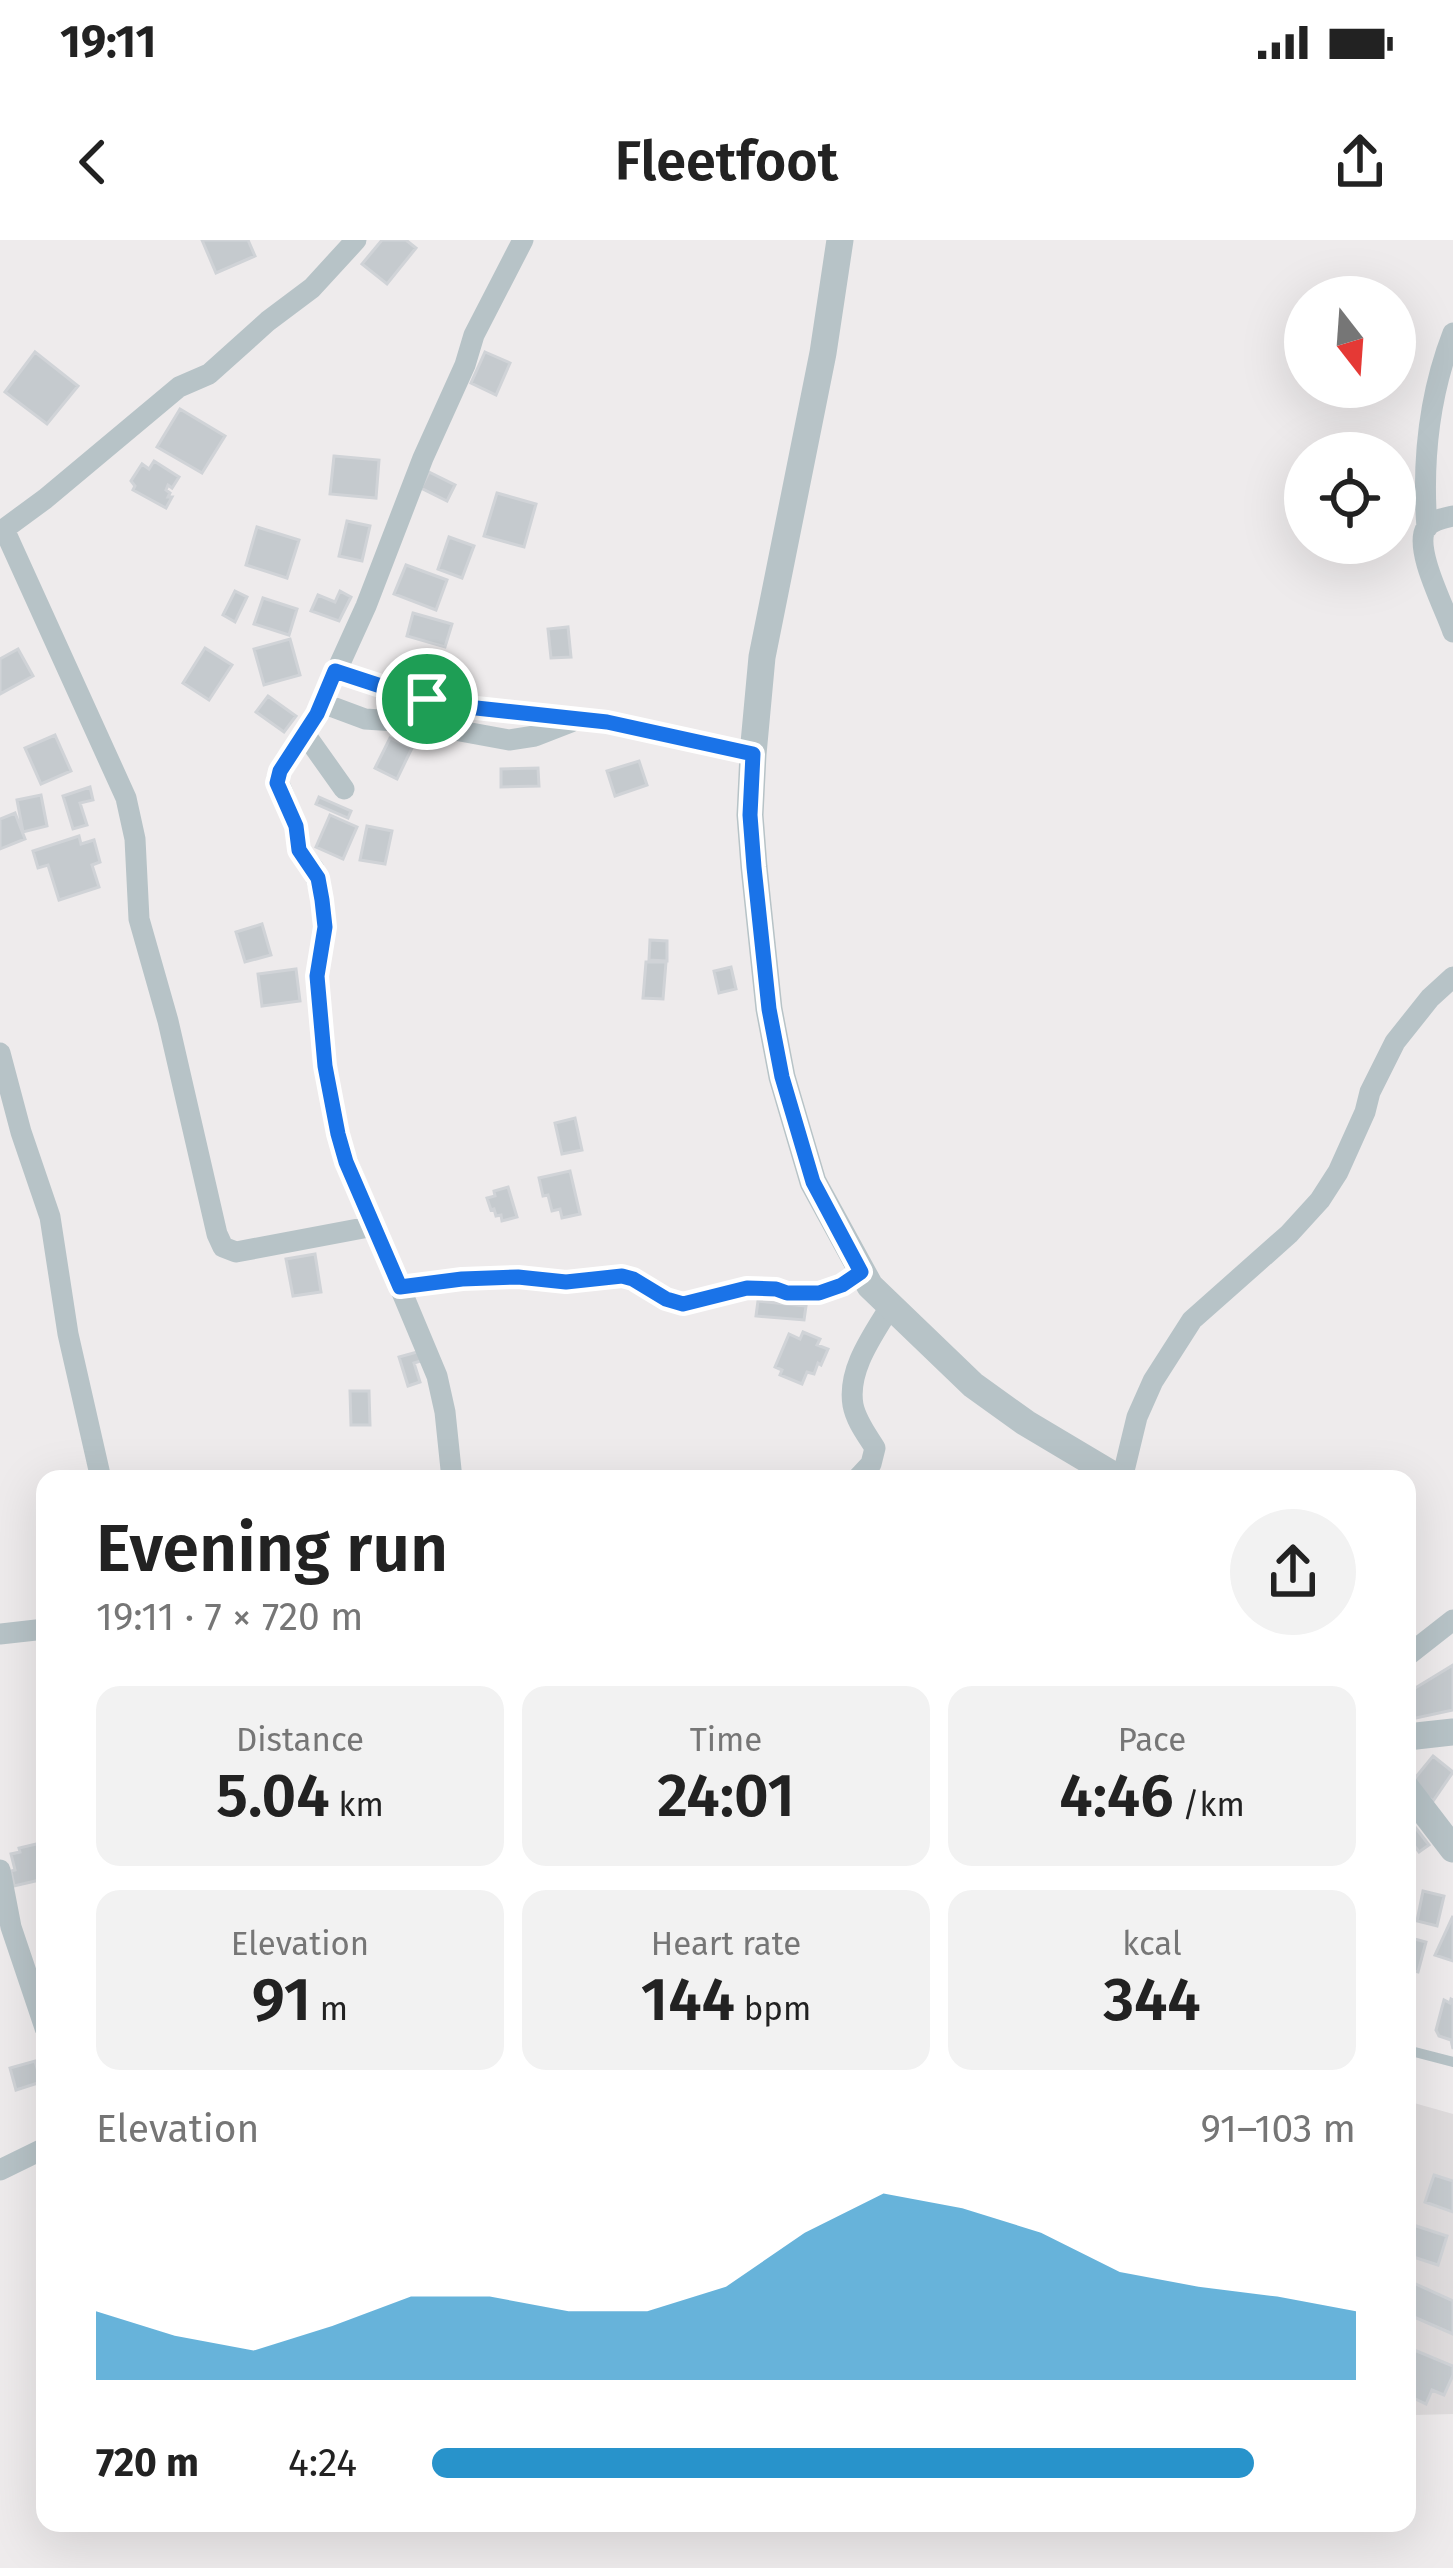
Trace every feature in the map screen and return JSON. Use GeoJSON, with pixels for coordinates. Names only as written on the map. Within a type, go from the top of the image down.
{"type":"FeatureCollection","features":[{"type":"Feature","properties":{"kind":"street"},"geometry":{"type":"LineString","coordinates":[[356,240],[312,288],[209,374],[179,387],[2,531],[126,798],[135,839],[139,920],[169,1021],[211,1213],[223,1246],[236,1252],[374,1226]]}},
{"type":"Feature","properties":{"kind":"street"},"geometry":{"type":"LineString","coordinates":[[451,1470],[437,1376],[346,1162],[325,1066],[317,976],[325,927],[318,878],[299,850],[296,826],[277,783],[322,703],[366,607],[474,335],[523,240]]}},
{"type":"Feature","properties":{"kind":"street"},"geometry":{"type":"LineString","coordinates":[[840,240],[823,353],[762,657],[753,754],[754,867],[769,1009],[782,1077],[813,1182],[861,1272],[890,1307],[973,1385],[1026,1424],[1105,1470]]}},
{"type":"Feature","properties":{"kind":"street"},"geometry":{"type":"LineString","coordinates":[[1453,333],[1433,401],[1423,541],[1453,632]]}},
{"type":"Feature","properties":{"kind":"street"},"geometry":{"type":"LineString","coordinates":[[1426,528],[1453,516]]}},
{"type":"Feature","properties":{"kind":"street"},"geometry":{"type":"LineString","coordinates":[[335,671],[467,707],[607,722],[753,754]]}},
{"type":"Feature","properties":{"kind":"street"},"geometry":{"type":"LineString","coordinates":[[322,703],[364,719],[411,722],[509,740],[577,720]]}},
{"type":"Feature","properties":{"kind":"street"},"geometry":{"type":"LineString","coordinates":[[305,734],[344,789]]}},
{"type":"Feature","properties":{"kind":"street"},"geometry":{"type":"LineString","coordinates":[[1123,1470],[1137,1417],[1153,1381],[1192,1320],[1289,1234],[1320,1199],[1338,1172],[1395,1042],[1453,977]]}},
{"type":"Feature","properties":{"kind":"street"},"geometry":{"type":"LineString","coordinates":[[0,1053],[50,1217],[68,1334],[99,1470]]}},
{"type":"Feature","properties":{"kind":"street"},"geometry":{"type":"LineString","coordinates":[[400,1287],[462,1279],[518,1277],[566,1282],[622,1276],[683,1304],[747,1288],[819,1293],[861,1272]]}},
{"type":"Feature","properties":{"kind":"street"},"geometry":{"type":"LineString","coordinates":[[865,1470],[874,1448],[854,1411],[854,1382],[864,1351],[890,1307]]}},
{"type":"Feature","properties":{"kind":"street"},"geometry":{"type":"LineString","coordinates":[[1416,1649],[1453,1621]]}},
{"type":"Feature","properties":{"kind":"street"},"geometry":{"type":"LineString","coordinates":[[0,1634],[36,1631]]}},
{"type":"Feature","properties":{"kind":"street"},"geometry":{"type":"LineString","coordinates":[[1416,1736],[1453,1732]]}},
{"type":"Feature","properties":{"kind":"street"},"geometry":{"type":"LineString","coordinates":[[1416,1801],[1453,1849]]}},
{"type":"Feature","properties":{"kind":"street"},"geometry":{"type":"LineString","coordinates":[[0,1870],[11,1927],[36,2002]]}},
{"type":"Feature","properties":{"kind":"street"},"geometry":{"type":"LineString","coordinates":[[0,2170],[36,2152]]}},
{"type":"Feature","properties":{"kind":"lane"},"geometry":{"type":"LineString","coordinates":[[1416,2052],[1453,2062]]}},
{"type":"Feature","properties":{"kind":"shaded area"},"geometry":{"type":"Polygon","coordinates":[[[1416,2104],[1453,2114],[1453,2414],[1416,2415],[1416,2104]]]}},
{"type":"Feature","properties":{"kind":"building"},"geometry":{"type":"Polygon","coordinates":[[[202,240],[248,240],[255,256],[216,273],[202,240]]]}},
{"type":"Feature","properties":{"kind":"building"},"geometry":{"type":"Polygon","coordinates":[[[382,240],[406,240],[416,248],[387,284],[362,264],[382,240]]]}},
{"type":"Feature","properties":{"kind":"building"},"geometry":{"type":"Polygon","coordinates":[[[35,352],[78,386],[47,424],[5,392],[35,352]]]}},
{"type":"Feature","properties":{"kind":"building"},"geometry":{"type":"Polygon","coordinates":[[[485,352],[510,363],[496,395],[471,383],[485,352]]]}},
{"type":"Feature","properties":{"kind":"building"},"geometry":{"type":"Polygon","coordinates":[[[180,409],[225,436],[202,473],[157,447],[180,409]]]}},
{"type":"Feature","properties":{"kind":"building"},"geometry":{"type":"Polygon","coordinates":[[[334,456],[379,460],[376,498],[330,494],[334,456]]]}},
{"type":"Feature","properties":{"kind":"building"},"geometry":{"type":"Polygon","coordinates":[[[154,461],[179,477],[172,488],[168,485],[168,497],[172,497],[166,508],[133,490],[131,481],[142,464],[149,469],[154,461]]]}},
{"type":"Feature","properties":{"kind":"building"},"geometry":{"type":"Polygon","coordinates":[[[429,472],[455,485],[447,501],[421,488],[429,472]]]}},
{"type":"Feature","properties":{"kind":"building"},"geometry":{"type":"Polygon","coordinates":[[[497,493],[536,504],[524,547],[484,536],[497,493]]]}},
{"type":"Feature","properties":{"kind":"building"},"geometry":{"type":"Polygon","coordinates":[[[347,521],[370,526],[362,561],[339,556],[347,521]]]}},
{"type":"Feature","properties":{"kind":"building"},"geometry":{"type":"Polygon","coordinates":[[[257,527],[299,540],[287,578],[246,565],[257,527]]]}},
{"type":"Feature","properties":{"kind":"building"},"geometry":{"type":"Polygon","coordinates":[[[449,537],[474,546],[462,578],[438,569],[449,537]]]}},
{"type":"Feature","properties":{"kind":"building"},"geometry":{"type":"Polygon","coordinates":[[[406,565],[447,580],[436,610],[394,594],[406,565]]]}},
{"type":"Feature","properties":{"kind":"building"},"geometry":{"type":"Polygon","coordinates":[[[235,591],[247,597],[235,622],[223,615],[235,591]]]}},
{"type":"Feature","properties":{"kind":"building"},"geometry":{"type":"Polygon","coordinates":[[[340,591],[351,597],[339,621],[311,611],[318,595],[335,602],[340,591]]]}},
{"type":"Feature","properties":{"kind":"building"},"geometry":{"type":"Polygon","coordinates":[[[263,598],[297,609],[289,635],[254,624],[263,598]]]}},
{"type":"Feature","properties":{"kind":"building"},"geometry":{"type":"Polygon","coordinates":[[[413,613],[452,624],[445,647],[407,636],[413,613]]]}},
{"type":"Feature","properties":{"kind":"building"},"geometry":{"type":"Polygon","coordinates":[[[568,627],[571,657],[551,658],[548,629],[568,627]]]}},
{"type":"Feature","properties":{"kind":"building"},"geometry":{"type":"Polygon","coordinates":[[[290,639],[300,675],[264,685],[254,649],[290,639]]]}},
{"type":"Feature","properties":{"kind":"building"},"geometry":{"type":"Polygon","coordinates":[[[205,648],[232,665],[209,700],[183,683],[205,648]]]}},
{"type":"Feature","properties":{"kind":"building"},"geometry":{"type":"Polygon","coordinates":[[[18,649],[33,676],[0,694],[0,659],[18,649]]]}},
{"type":"Feature","properties":{"kind":"building"},"geometry":{"type":"Polygon","coordinates":[[[268,696],[296,716],[284,732],[256,712],[268,696]]]}},
{"type":"Feature","properties":{"kind":"building"},"geometry":{"type":"Polygon","coordinates":[[[55,735],[71,771],[41,784],[25,748],[55,735]]]}},
{"type":"Feature","properties":{"kind":"building"},"geometry":{"type":"Polygon","coordinates":[[[390,738],[412,748],[397,779],[375,768],[390,738]]]}},
{"type":"Feature","properties":{"kind":"building"},"geometry":{"type":"Polygon","coordinates":[[[639,761],[647,785],[615,796],[607,771],[639,761]]]}},
{"type":"Feature","properties":{"kind":"building"},"geometry":{"type":"Polygon","coordinates":[[[538,768],[539,786],[501,787],[501,769],[538,768]]]}},
{"type":"Feature","properties":{"kind":"building"},"geometry":{"type":"Polygon","coordinates":[[[90,787],[93,800],[80,803],[87,825],[73,829],[63,796],[90,787]]]}},
{"type":"Feature","properties":{"kind":"building"},"geometry":{"type":"Polygon","coordinates":[[[41,795],[47,826],[23,832],[17,800],[41,795]]]}},
{"type":"Feature","properties":{"kind":"building"},"geometry":{"type":"Polygon","coordinates":[[[319,797],[351,811],[348,818],[316,804],[319,797]]]}},
{"type":"Feature","properties":{"kind":"building"},"geometry":{"type":"Polygon","coordinates":[[[15,813],[25,839],[0,849],[0,819],[15,813]]]}},
{"type":"Feature","properties":{"kind":"building"},"geometry":{"type":"Polygon","coordinates":[[[330,815],[357,827],[343,859],[316,847],[330,815]]]}},
{"type":"Feature","properties":{"kind":"building"},"geometry":{"type":"Polygon","coordinates":[[[367,826],[392,831],[385,864],[360,860],[367,826]]]}},
{"type":"Feature","properties":{"kind":"building"},"geometry":{"type":"Polygon","coordinates":[[[79,836],[81,844],[94,840],[100,862],[92,865],[99,887],[59,900],[48,865],[38,868],[33,851],[79,836]]]}},
{"type":"Feature","properties":{"kind":"building"},"geometry":{"type":"Polygon","coordinates":[[[262,924],[271,955],[245,962],[236,932],[262,924]]]}},
{"type":"Feature","properties":{"kind":"building"},"geometry":{"type":"Polygon","coordinates":[[[650,940],[667,941],[667,961],[649,960],[650,940]]]}},
{"type":"Feature","properties":{"kind":"building"},"geometry":{"type":"Polygon","coordinates":[[[646,962],[666,962],[663,999],[643,998],[646,962]]]}},
{"type":"Feature","properties":{"kind":"building"},"geometry":{"type":"Polygon","coordinates":[[[731,967],[736,989],[719,993],[714,971],[731,967]]]}},
{"type":"Feature","properties":{"kind":"building"},"geometry":{"type":"Polygon","coordinates":[[[296,969],[300,1001],[262,1006],[258,974],[296,969]]]}},
{"type":"Feature","properties":{"kind":"building"},"geometry":{"type":"Polygon","coordinates":[[[575,1118],[582,1150],[562,1154],[555,1123],[575,1118]]]}},
{"type":"Feature","properties":{"kind":"building"},"geometry":{"type":"Polygon","coordinates":[[[570,1171],[580,1214],[562,1218],[560,1209],[552,1211],[548,1195],[543,1196],[539,1178],[570,1171]]]}},
{"type":"Feature","properties":{"kind":"building"},"geometry":{"type":"Polygon","coordinates":[[[508,1187],[517,1217],[502,1221],[487,1198],[508,1187]]]}},
{"type":"Feature","properties":{"kind":"building"},"geometry":{"type":"Polygon","coordinates":[[[315,1254],[321,1292],[293,1296],[286,1259],[315,1254]]]}},
{"type":"Feature","properties":{"kind":"building"},"geometry":{"type":"Polygon","coordinates":[[[758,1301],[806,1306],[804,1320],[756,1316],[758,1301]]]}},
{"type":"Feature","properties":{"kind":"building"},"geometry":{"type":"Polygon","coordinates":[[[803,1332],[820,1339],[817,1345],[828,1349],[821,1365],[814,1374],[807,1372],[802,1384],[780,1375],[782,1370],[775,1367],[789,1334],[800,1339],[803,1332]]]}},
{"type":"Feature","properties":{"kind":"building"},"geometry":{"type":"Polygon","coordinates":[[[424,1350],[427,1359],[414,1363],[420,1382],[408,1386],[399,1357],[424,1350]]]}},
{"type":"Feature","properties":{"kind":"building"},"geometry":{"type":"Polygon","coordinates":[[[350,1391],[369,1391],[370,1425],[351,1425],[350,1391]]]}},
{"type":"Feature","properties":{"kind":"building"},"geometry":{"type":"Polygon","coordinates":[[[1453,1665],[1453,1710],[1416,1718],[1416,1688],[1453,1665]]]}},
{"type":"Feature","properties":{"kind":"building"},"geometry":{"type":"Polygon","coordinates":[[[1433,1756],[1453,1772],[1433,1801],[1416,1787],[1416,1777],[1433,1756]]]}},
{"type":"Feature","properties":{"kind":"building"},"geometry":{"type":"Polygon","coordinates":[[[1416,1828],[1429,1845],[1419,1852],[1416,1848],[1416,1828]]]}},
{"type":"Feature","properties":{"kind":"building"},"geometry":{"type":"Polygon","coordinates":[[[36,1844],[36,1881],[14,1886],[11,1854],[20,1852],[19,1848],[36,1844]]]}},
{"type":"Feature","properties":{"kind":"building"},"geometry":{"type":"Polygon","coordinates":[[[1423,1891],[1444,1896],[1437,1926],[1417,1921],[1423,1891]]]}},
{"type":"Feature","properties":{"kind":"building"},"geometry":{"type":"Polygon","coordinates":[[[1453,1916],[1453,1961],[1435,1955],[1453,1916]]]}},
{"type":"Feature","properties":{"kind":"building"},"geometry":{"type":"Polygon","coordinates":[[[1416,1939],[1426,1942],[1416,1971],[1416,1939]]]}},
{"type":"Feature","properties":{"kind":"building"},"geometry":{"type":"Polygon","coordinates":[[[1451,1999],[1453,2049],[1451,2040],[1436,2030],[1444,2000],[1450,2003],[1451,1999]]]}},
{"type":"Feature","properties":{"kind":"building"},"geometry":{"type":"Polygon","coordinates":[[[35,2061],[36,2084],[16,2090],[10,2068],[35,2061]]]}},
{"type":"Feature","properties":{"kind":"building"},"geometry":{"type":"Polygon","coordinates":[[[1434,2175],[1453,2181],[1453,2212],[1425,2202],[1434,2175]]]}},
{"type":"Feature","properties":{"kind":"building"},"geometry":{"type":"Polygon","coordinates":[[[1416,2226],[1447,2236],[1438,2265],[1416,2258],[1416,2226]]]}},
{"type":"Feature","properties":{"kind":"building"},"geometry":{"type":"Polygon","coordinates":[[[1416,2284],[1453,2301],[1453,2334],[1416,2318],[1416,2284]]]}},
{"type":"Feature","properties":{"kind":"building"},"geometry":{"type":"Polygon","coordinates":[[[1416,2351],[1453,2366],[1444,2395],[1432,2390],[1426,2404],[1416,2399],[1416,2351]]]}},
{"type":"Feature","properties":{"kind":"route"},"geometry":{"type":"LineString","coordinates":[[335,671],[427,699],[607,722],[753,754],[754,867],[769,1009],[782,1077],[813,1182],[861,1272],[819,1293],[747,1288],[683,1304],[622,1276],[566,1282],[518,1277],[462,1279],[400,1287],[338,1134],[325,1066],[317,976],[325,927],[322,900],[314,869],[299,850],[296,826],[277,778],[317,714],[335,671]]}}]}
